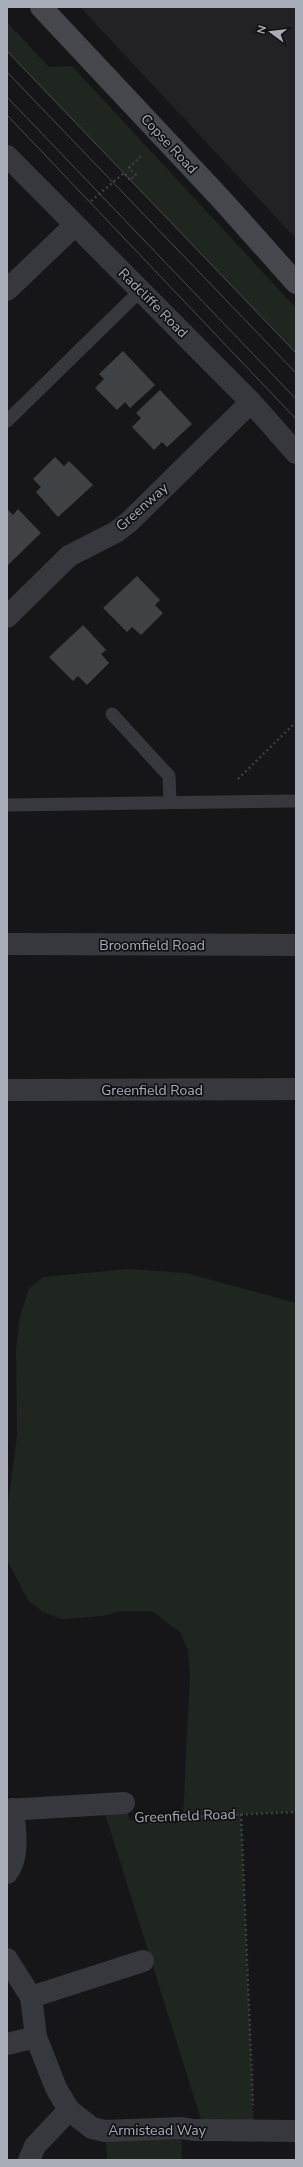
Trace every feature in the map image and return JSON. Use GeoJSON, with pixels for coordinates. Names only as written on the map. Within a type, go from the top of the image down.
{"type":"FeatureCollection","features":[{"type":"Feature","properties":{"kind":"street","name":"Copse Road"},"geometry":{"type":"LineString","coordinates":[[41,7],[222,200],[296,283]]}},
{"type":"Feature","properties":{"kind":"street","name":"Radcliffe Road"},"geometry":{"type":"LineString","coordinates":[[7,157],[251,402],[296,453]]}},
{"type":"Feature","properties":{"kind":"street"},"geometry":{"type":"LineString","coordinates":[[7,290],[75,225]]}},
{"type":"Feature","properties":{"kind":"street","name":"Greenway"},"geometry":{"type":"LineString","coordinates":[[7,617],[69,556],[116,532],[129,522],[251,402]]}},
{"type":"Feature","properties":{"kind":"street","name":"Broomfield Road"},"geometry":{"type":"LineString","coordinates":[[7,944],[296,945]]}},
{"type":"Feature","properties":{"kind":"street","name":"Greenfield Road"},"geometry":{"type":"LineString","coordinates":[[7,1090],[296,1089]]}},
{"type":"Feature","properties":{"kind":"street","name":"Greenfield Road"},"geometry":{"type":"LineString","coordinates":[[7,1873],[12,1867],[15,1839],[10,1810],[124,1803]]}},
{"type":"Feature","properties":{"kind":"street","name":"Armistead Way"},"geometry":{"type":"LineString","coordinates":[[7,1959],[31,1997],[36,2037],[56,2088],[69,2110],[92,2128],[105,2131],[180,2128],[194,2130],[296,2131]]}},
{"type":"Feature","properties":{"kind":"street"},"geometry":{"type":"LineString","coordinates":[[31,1997],[143,1960]]}},
{"type":"Feature","properties":{"kind":"street"},"geometry":{"type":"LineString","coordinates":[[7,2044],[36,2037]]}},
{"type":"Feature","properties":{"kind":"street"},"geometry":{"type":"LineString","coordinates":[[29,2160],[35,2146],[69,2110]]}},
{"type":"Feature","properties":{"kind":"lane"},"geometry":{"type":"LineString","coordinates":[[7,421],[141,290]]}},
{"type":"Feature","properties":{"kind":"lane"},"geometry":{"type":"LineString","coordinates":[[112,714],[169,776],[170,801]]}},
{"type":"Feature","properties":{"kind":"lane"},"geometry":{"type":"LineString","coordinates":[[7,804],[170,801],[296,801]]}},
{"type":"Feature","properties":{"kind":"path"},"geometry":{"type":"LineString","coordinates":[[75,225],[90,202],[112,182],[124,173],[130,180],[136,176],[129,168],[162,136]]}},
{"type":"Feature","properties":{"kind":"path"},"geometry":{"type":"LineString","coordinates":[[216,801],[296,722]]}},
{"type":"Feature","properties":{"kind":"path","name":"Greenfield Road"},"geometry":{"type":"LineString","coordinates":[[124,1803],[129,1820],[296,1812]]}},
{"type":"Feature","properties":{"kind":"path"},"geometry":{"type":"LineString","coordinates":[[240,1814],[254,2131]]}},
{"type":"Feature","properties":{"kind":"shaded area"},"geometry":{"type":"Polygon","coordinates":[[[80,7],[296,7],[296,238],[286,228],[80,7]]]}},
{"type":"Feature","properties":{"kind":"shaded area"},"geometry":{"type":"Polygon","coordinates":[[[7,22],[49,67],[72,66],[296,308],[296,353],[7,51],[7,22]]]}},
{"type":"Feature","properties":{"kind":"shaded area"},"geometry":{"type":"Polygon","coordinates":[[[128,1269],[186,1273],[296,1303],[296,1812],[241,1814],[254,2131],[204,2129],[102,1804],[124,1803],[130,1820],[183,1817],[190,1675],[188,1650],[180,1632],[152,1611],[121,1611],[103,1616],[61,1619],[43,1612],[28,1600],[7,1560],[7,1511],[17,1436],[16,1351],[20,1316],[29,1289],[43,1277],[128,1269]]]}},
{"type":"Feature","properties":{"kind":"shaded area"},"geometry":{"type":"Polygon","coordinates":[[[181,2128],[182,2160],[107,2160],[105,2131],[181,2128]]]}},
{"type":"Feature","properties":{"kind":"building"},"geometry":{"type":"Polygon","coordinates":[[[123,351],[155,385],[130,408],[125,402],[117,410],[95,388],[104,379],[99,374],[123,351]]]}},
{"type":"Feature","properties":{"kind":"building"},"geometry":{"type":"Polygon","coordinates":[[[160,390],[192,424],[167,447],[162,442],[154,450],[132,427],[141,418],[136,413],[160,390]]]}},
{"type":"Feature","properties":{"kind":"building"},"geometry":{"type":"Polygon","coordinates":[[[55,457],[64,466],[69,461],[93,485],[58,517],[36,492],[41,487],[33,479],[55,457]]]}},
{"type":"Feature","properties":{"kind":"building"},"geometry":{"type":"Polygon","coordinates":[[[7,509],[13,515],[18,509],[41,533],[7,566],[7,509]]]}},
{"type":"Feature","properties":{"kind":"building"},"geometry":{"type":"Polygon","coordinates":[[[137,576],[160,600],[155,605],[163,613],[141,635],[132,627],[127,632],[103,608],[137,576]]]}},
{"type":"Feature","properties":{"kind":"building"},"geometry":{"type":"Polygon","coordinates":[[[83,625],[106,650],[101,654],[109,663],[87,685],[78,676],[73,681],[49,657],[83,625]]]}},
{"type":"Feature","properties":{"kind":"tram line"},"geometry":{"type":"LineString","coordinates":[[7,51],[296,353]]}},
{"type":"Feature","properties":{"kind":"tram line"},"geometry":{"type":"LineString","coordinates":[[7,72],[296,373]]}},
{"type":"Feature","properties":{"kind":"tram line"},"geometry":{"type":"LineString","coordinates":[[7,97],[296,399]]}},
{"type":"Feature","properties":{"kind":"tram line"},"geometry":{"type":"LineString","coordinates":[[7,115],[296,419]]}}]}
